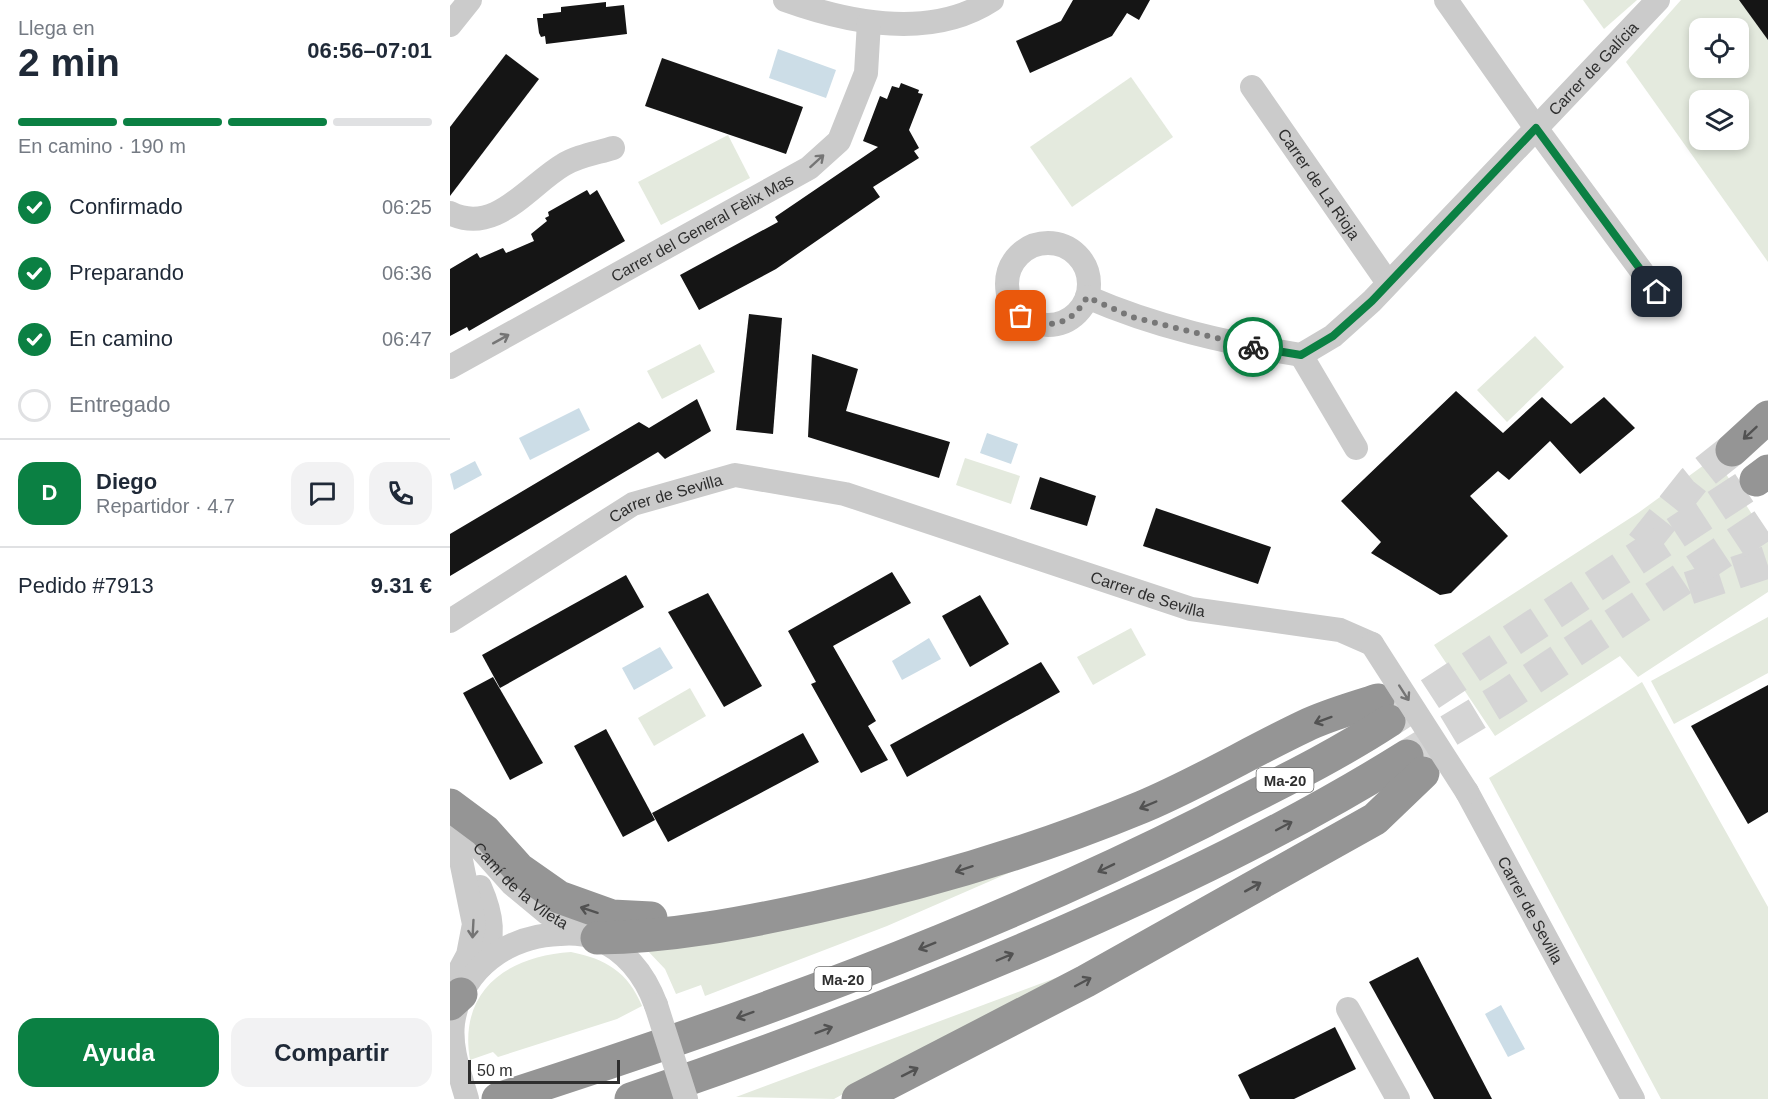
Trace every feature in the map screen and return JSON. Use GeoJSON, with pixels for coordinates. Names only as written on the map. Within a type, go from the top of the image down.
{"type":"FeatureCollection","features":[{"type":"Feature","properties":{"kind":"highway"},"geometry":{"type":"LineString","coordinates":[[1732,450],[1768,417]]}},
{"type":"Feature","properties":{"kind":"highway","name":"Ma-20"},"geometry":{"type":"LineString","coordinates":[[498,1099],[807,993],[996,918],[1178,834],[1282,781],[1384,710],[1306,726],[1175,793],[1086,829],[951,873],[835,903]]}},
{"type":"Feature","properties":{"kind":"highway","name":"Ma-20"},"geometry":{"type":"LineString","coordinates":[[631,1099],[822,1030],[1100,916],[1415,765],[1375,819],[1086,981],[858,1099]]}},
{"type":"Feature","properties":{"kind":"highway"},"geometry":{"type":"LineString","coordinates":[[452,820],[485,831],[507,857],[532,880],[559,897],[593,912],[626,918],[682,918],[835,903]]}},
{"type":"Feature","properties":{"kind":"highway"},"geometry":{"type":"LineString","coordinates":[[592,937],[692,931],[835,903]]}},
{"type":"Feature","properties":{"kind":"street"},"geometry":{"type":"LineString","coordinates":[[450,25],[470,0]]}},
{"type":"Feature","properties":{"kind":"street"},"geometry":{"type":"LineString","coordinates":[[785,0],[826,15],[869,22],[929,22],[968,13],[992,0]]}},
{"type":"Feature","properties":{"kind":"street"},"geometry":{"type":"LineString","coordinates":[[1446,0],[1536,128],[1657,292]]}},
{"type":"Feature","properties":{"kind":"street","name":"Carrer de Galícia"},"geometry":{"type":"LineString","coordinates":[[1301,355],[1333,336],[1372,301],[1658,0]]}},
{"type":"Feature","properties":{"kind":"street","name":"Carrer del General Fèlix Mas"},"geometry":{"type":"LineString","coordinates":[[450,367],[809,168],[839,141],[866,73],[869,22]]}},
{"type":"Feature","properties":{"kind":"street","name":"Carrer de La Rioja"},"geometry":{"type":"LineString","coordinates":[[1252,87],[1388,283]]}},
{"type":"Feature","properties":{"kind":"street"},"geometry":{"type":"LineString","coordinates":[[450,213],[459,218],[487,219],[511,205],[565,164],[612,148]]}},
{"type":"Feature","properties":{"kind":"street"},"geometry":{"type":"LineString","coordinates":[[1087,297],[1132,317],[1176,329],[1240,345],[1301,355],[1356,448]]}},
{"type":"Feature","properties":{"kind":"street","name":"Carrer de Sevilla"},"geometry":{"type":"LineString","coordinates":[[450,621],[633,504],[735,475],[845,494],[1191,609],[1340,630],[1372,644],[1467,792],[1633,1099]]}},
{"type":"Feature","properties":{"kind":"street"},"geometry":{"type":"LineString","coordinates":[[452,820],[474,924],[468,955],[454,995],[453,1025],[457,1064],[467,1099]]}},
{"type":"Feature","properties":{"kind":"street","name":"Camí de la Vileta"},"geometry":{"type":"LineString","coordinates":[[452,820],[512,884],[547,913],[627,958],[639,970],[656,1005],[686,1099]]}},
{"type":"Feature","properties":{"kind":"street","name":"Camí de la Vileta"},"geometry":{"type":"LineString","coordinates":[[452,820],[489,912],[492,941],[482,965]]}},
{"type":"Feature","properties":{"kind":"street"},"geometry":{"type":"LineString","coordinates":[[454,995],[498,951],[523,939],[557,934],[592,937]]}},
{"type":"Feature","properties":{"kind":"street"},"geometry":{"type":"LineString","coordinates":[[1348,1008],[1398,1099]]}},
{"type":"Feature","properties":{"kind":"shaded area"},"geometry":{"type":"Polygon","coordinates":[[[1583,0],[1637,0],[1604,29],[1583,0]]]}},
{"type":"Feature","properties":{"kind":"shaded area"},"geometry":{"type":"Polygon","coordinates":[[[1681,0],[1768,0],[1768,262],[1626,62],[1681,0]]]}},
{"type":"Feature","properties":{"kind":"shaded area"},"geometry":{"type":"Polygon","coordinates":[[[778,49],[836,70],[826,98],[769,78],[778,49]]]}},
{"type":"Feature","properties":{"kind":"shaded area"},"geometry":{"type":"Polygon","coordinates":[[[1131,77],[1173,137],[1072,207],[1030,147],[1131,77]]]}},
{"type":"Feature","properties":{"kind":"shaded area"},"geometry":{"type":"Polygon","coordinates":[[[728,135],[750,178],[661,225],[638,182],[728,135]]]}},
{"type":"Feature","properties":{"kind":"shaded area"},"geometry":{"type":"Polygon","coordinates":[[[1535,336],[1564,367],[1507,422],[1477,390],[1535,336]]]}},
{"type":"Feature","properties":{"kind":"shaded area"},"geometry":{"type":"Polygon","coordinates":[[[700,344],[715,372],[662,399],[647,371],[700,344]]]}},
{"type":"Feature","properties":{"kind":"shaded area"},"geometry":{"type":"Polygon","coordinates":[[[579,408],[590,430],[530,460],[519,438],[579,408]]]}},
{"type":"Feature","properties":{"kind":"shaded area"},"geometry":{"type":"Polygon","coordinates":[[[987,433],[1018,444],[1011,464],[980,453],[987,433]]]}},
{"type":"Feature","properties":{"kind":"shaded area"},"geometry":{"type":"Polygon","coordinates":[[[1715,457],[1768,539],[1768,592],[1638,677],[1620,656],[1495,736],[1434,645],[1638,513],[1715,457]]]}},
{"type":"Feature","properties":{"kind":"shaded area"},"geometry":{"type":"Polygon","coordinates":[[[965,458],[1020,476],[1011,504],[956,485],[965,458]]]}},
{"type":"Feature","properties":{"kind":"shaded area"},"geometry":{"type":"Polygon","coordinates":[[[475,461],[482,475],[454,490],[450,474],[475,461]]]}},
{"type":"Feature","properties":{"kind":"shaded area"},"geometry":{"type":"Polygon","coordinates":[[[1768,617],[1768,673],[1674,724],[1651,681],[1768,617]]]}},
{"type":"Feature","properties":{"kind":"shaded area"},"geometry":{"type":"Polygon","coordinates":[[[1131,628],[1146,655],[1093,685],[1077,657],[1131,628]]]}},
{"type":"Feature","properties":{"kind":"shaded area"},"geometry":{"type":"Polygon","coordinates":[[[929,638],[941,659],[902,680],[892,661],[929,638]]]}},
{"type":"Feature","properties":{"kind":"shaded area"},"geometry":{"type":"Polygon","coordinates":[[[660,647],[673,668],[634,690],[622,668],[660,647]]]}},
{"type":"Feature","properties":{"kind":"shaded area"},"geometry":{"type":"Polygon","coordinates":[[[1642,682],[1768,907],[1768,1099],[1661,1099],[1489,778],[1642,682]]]}},
{"type":"Feature","properties":{"kind":"shaded area"},"geometry":{"type":"Polygon","coordinates":[[[690,688],[706,716],[654,746],[638,718],[690,688]]]}},
{"type":"Feature","properties":{"kind":"shaded area"},"geometry":{"type":"Polygon","coordinates":[[[1034,862],[887,926],[705,996],[701,985],[676,994],[665,969],[646,949],[1034,862]]]}},
{"type":"Feature","properties":{"kind":"shaded area"},"geometry":{"type":"Polygon","coordinates":[[[571,952],[595,959],[614,969],[630,984],[642,1006],[617,1019],[498,1057],[493,1052],[470,1060],[468,1035],[472,1014],[480,996],[492,981],[508,969],[527,961],[571,952]]]}},
{"type":"Feature","properties":{"kind":"shaded area"},"geometry":{"type":"Polygon","coordinates":[[[1061,976],[834,1099],[736,1097],[1061,976]]]}},
{"type":"Feature","properties":{"kind":"shaded area"},"geometry":{"type":"Polygon","coordinates":[[[1501,1005],[1525,1049],[1508,1057],[1485,1014],[1501,1005]]]}},
{"type":"Feature","properties":{"kind":"building"},"geometry":{"type":"Polygon","coordinates":[[[1073,0],[1150,0],[1139,20],[1127,13],[1112,36],[1030,73],[1016,41],[1061,21],[1073,0]]]}},
{"type":"Feature","properties":{"kind":"building"},"geometry":{"type":"Polygon","coordinates":[[[1739,0],[1768,0],[1768,40],[1739,0]]]}},
{"type":"Feature","properties":{"kind":"building"},"geometry":{"type":"Polygon","coordinates":[[[606,2],[606,7],[624,5],[627,34],[546,44],[545,36],[541,37],[539,33],[537,18],[543,18],[543,14],[561,12],[561,7],[606,2]]]}},
{"type":"Feature","properties":{"kind":"building"},"geometry":{"type":"Polygon","coordinates":[[[506,54],[539,79],[450,196],[450,127],[506,54]]]}},
{"type":"Feature","properties":{"kind":"building"},"geometry":{"type":"Polygon","coordinates":[[[662,58],[803,107],[786,154],[645,106],[662,58]]]}},
{"type":"Feature","properties":{"kind":"building"},"geometry":{"type":"Polygon","coordinates":[[[901,83],[923,94],[909,130],[919,148],[914,151],[919,158],[873,187],[880,197],[776,269],[699,310],[680,275],[778,222],[775,217],[878,147],[863,141],[880,96],[887,99],[892,86],[899,88],[901,83]]]}},
{"type":"Feature","properties":{"kind":"building"},"geometry":{"type":"Polygon","coordinates":[[[587,190],[590,195],[597,190],[625,241],[469,331],[467,327],[450,336],[450,269],[477,253],[480,258],[503,248],[506,253],[534,241],[531,234],[547,221],[545,218],[549,216],[548,212],[587,190]]]}},
{"type":"Feature","properties":{"kind":"building"},"geometry":{"type":"Polygon","coordinates":[[[749,314],[782,318],[773,434],[736,430],[749,314]]]}},
{"type":"Feature","properties":{"kind":"building"},"geometry":{"type":"Polygon","coordinates":[[[812,354],[858,369],[846,411],[950,442],[939,478],[808,437],[812,354]]]}},
{"type":"Feature","properties":{"kind":"building"},"geometry":{"type":"Polygon","coordinates":[[[1456,391],[1503,433],[1542,397],[1571,424],[1604,397],[1635,428],[1580,474],[1550,441],[1509,480],[1498,471],[1470,496],[1508,536],[1451,593],[1440,595],[1371,553],[1381,542],[1341,501],[1456,391]]]}},
{"type":"Feature","properties":{"kind":"building"},"geometry":{"type":"Polygon","coordinates":[[[697,399],[711,431],[665,459],[658,452],[450,576],[450,534],[639,422],[649,428],[697,399]]]}},
{"type":"Feature","properties":{"kind":"building"},"geometry":{"type":"Polygon","coordinates":[[[1040,477],[1096,496],[1087,526],[1030,509],[1040,477]]]}},
{"type":"Feature","properties":{"kind":"building"},"geometry":{"type":"Polygon","coordinates":[[[1156,508],[1271,547],[1258,584],[1143,546],[1156,508]]]}},
{"type":"Feature","properties":{"kind":"building"},"geometry":{"type":"Polygon","coordinates":[[[892,572],[911,603],[833,646],[876,721],[868,726],[888,760],[861,773],[811,684],[816,682],[788,631],[892,572]]]}},
{"type":"Feature","properties":{"kind":"building"},"geometry":{"type":"Polygon","coordinates":[[[626,575],[644,607],[500,688],[482,655],[626,575]]]}},
{"type":"Feature","properties":{"kind":"building"},"geometry":{"type":"Polygon","coordinates":[[[708,593],[762,686],[724,707],[668,612],[708,593]]]}},
{"type":"Feature","properties":{"kind":"building"},"geometry":{"type":"Polygon","coordinates":[[[980,595],[1009,644],[970,667],[942,616],[980,595]]]}},
{"type":"Feature","properties":{"kind":"building"},"geometry":{"type":"Polygon","coordinates":[[[1041,662],[1060,692],[907,777],[890,745],[1041,662]]]}},
{"type":"Feature","properties":{"kind":"building"},"geometry":{"type":"Polygon","coordinates":[[[493,677],[543,763],[510,780],[463,693],[493,677]]]}},
{"type":"Feature","properties":{"kind":"building"},"geometry":{"type":"Polygon","coordinates":[[[1768,685],[1768,812],[1748,824],[1691,726],[1768,685]]]}},
{"type":"Feature","properties":{"kind":"building"},"geometry":{"type":"Polygon","coordinates":[[[606,729],[655,820],[623,837],[574,746],[606,729]]]}},
{"type":"Feature","properties":{"kind":"building"},"geometry":{"type":"Polygon","coordinates":[[[803,733],[819,762],[668,842],[652,813],[803,733]]]}},
{"type":"Feature","properties":{"kind":"building"},"geometry":{"type":"Polygon","coordinates":[[[1418,957],[1492,1099],[1434,1099],[1369,982],[1418,957]]]}},
{"type":"Feature","properties":{"kind":"building"},"geometry":{"type":"Polygon","coordinates":[[[1335,1027],[1356,1069],[1294,1099],[1250,1099],[1238,1075],[1335,1027]]]}},
{"type":"Feature","properties":{"kind":"tunnel"},"geometry":{"type":"LineString","coordinates":[[1642,545],[1693,481],[1732,450]]}},
{"type":"Feature","properties":{"kind":"tunnel"},"geometry":{"type":"LineString","coordinates":[[1389,721],[1756,480]]}},
{"type":"Feature","properties":{"kind":"tunnel"},"geometry":{"type":"LineString","coordinates":[[1407,756],[1503,698],[1768,522]]}},
{"type":"Feature","properties":{"kind":"tunnel"},"geometry":{"type":"LineString","coordinates":[[1689,588],[1768,562]]}},
{"type":"Feature","properties":{"kind":"way so far"},"geometry":{"type":"LineString","coordinates":[[1021,316],[1032,322],[1046,325],[1059,324],[1071,318],[1081,309],[1087,297],[1132,317],[1253,347]]}},
{"type":"Feature","properties":{"kind":"route"},"geometry":{"type":"LineString","coordinates":[[1253,347],[1301,355],[1333,336],[1372,301],[1536,128],[1657,292]]}}]}
